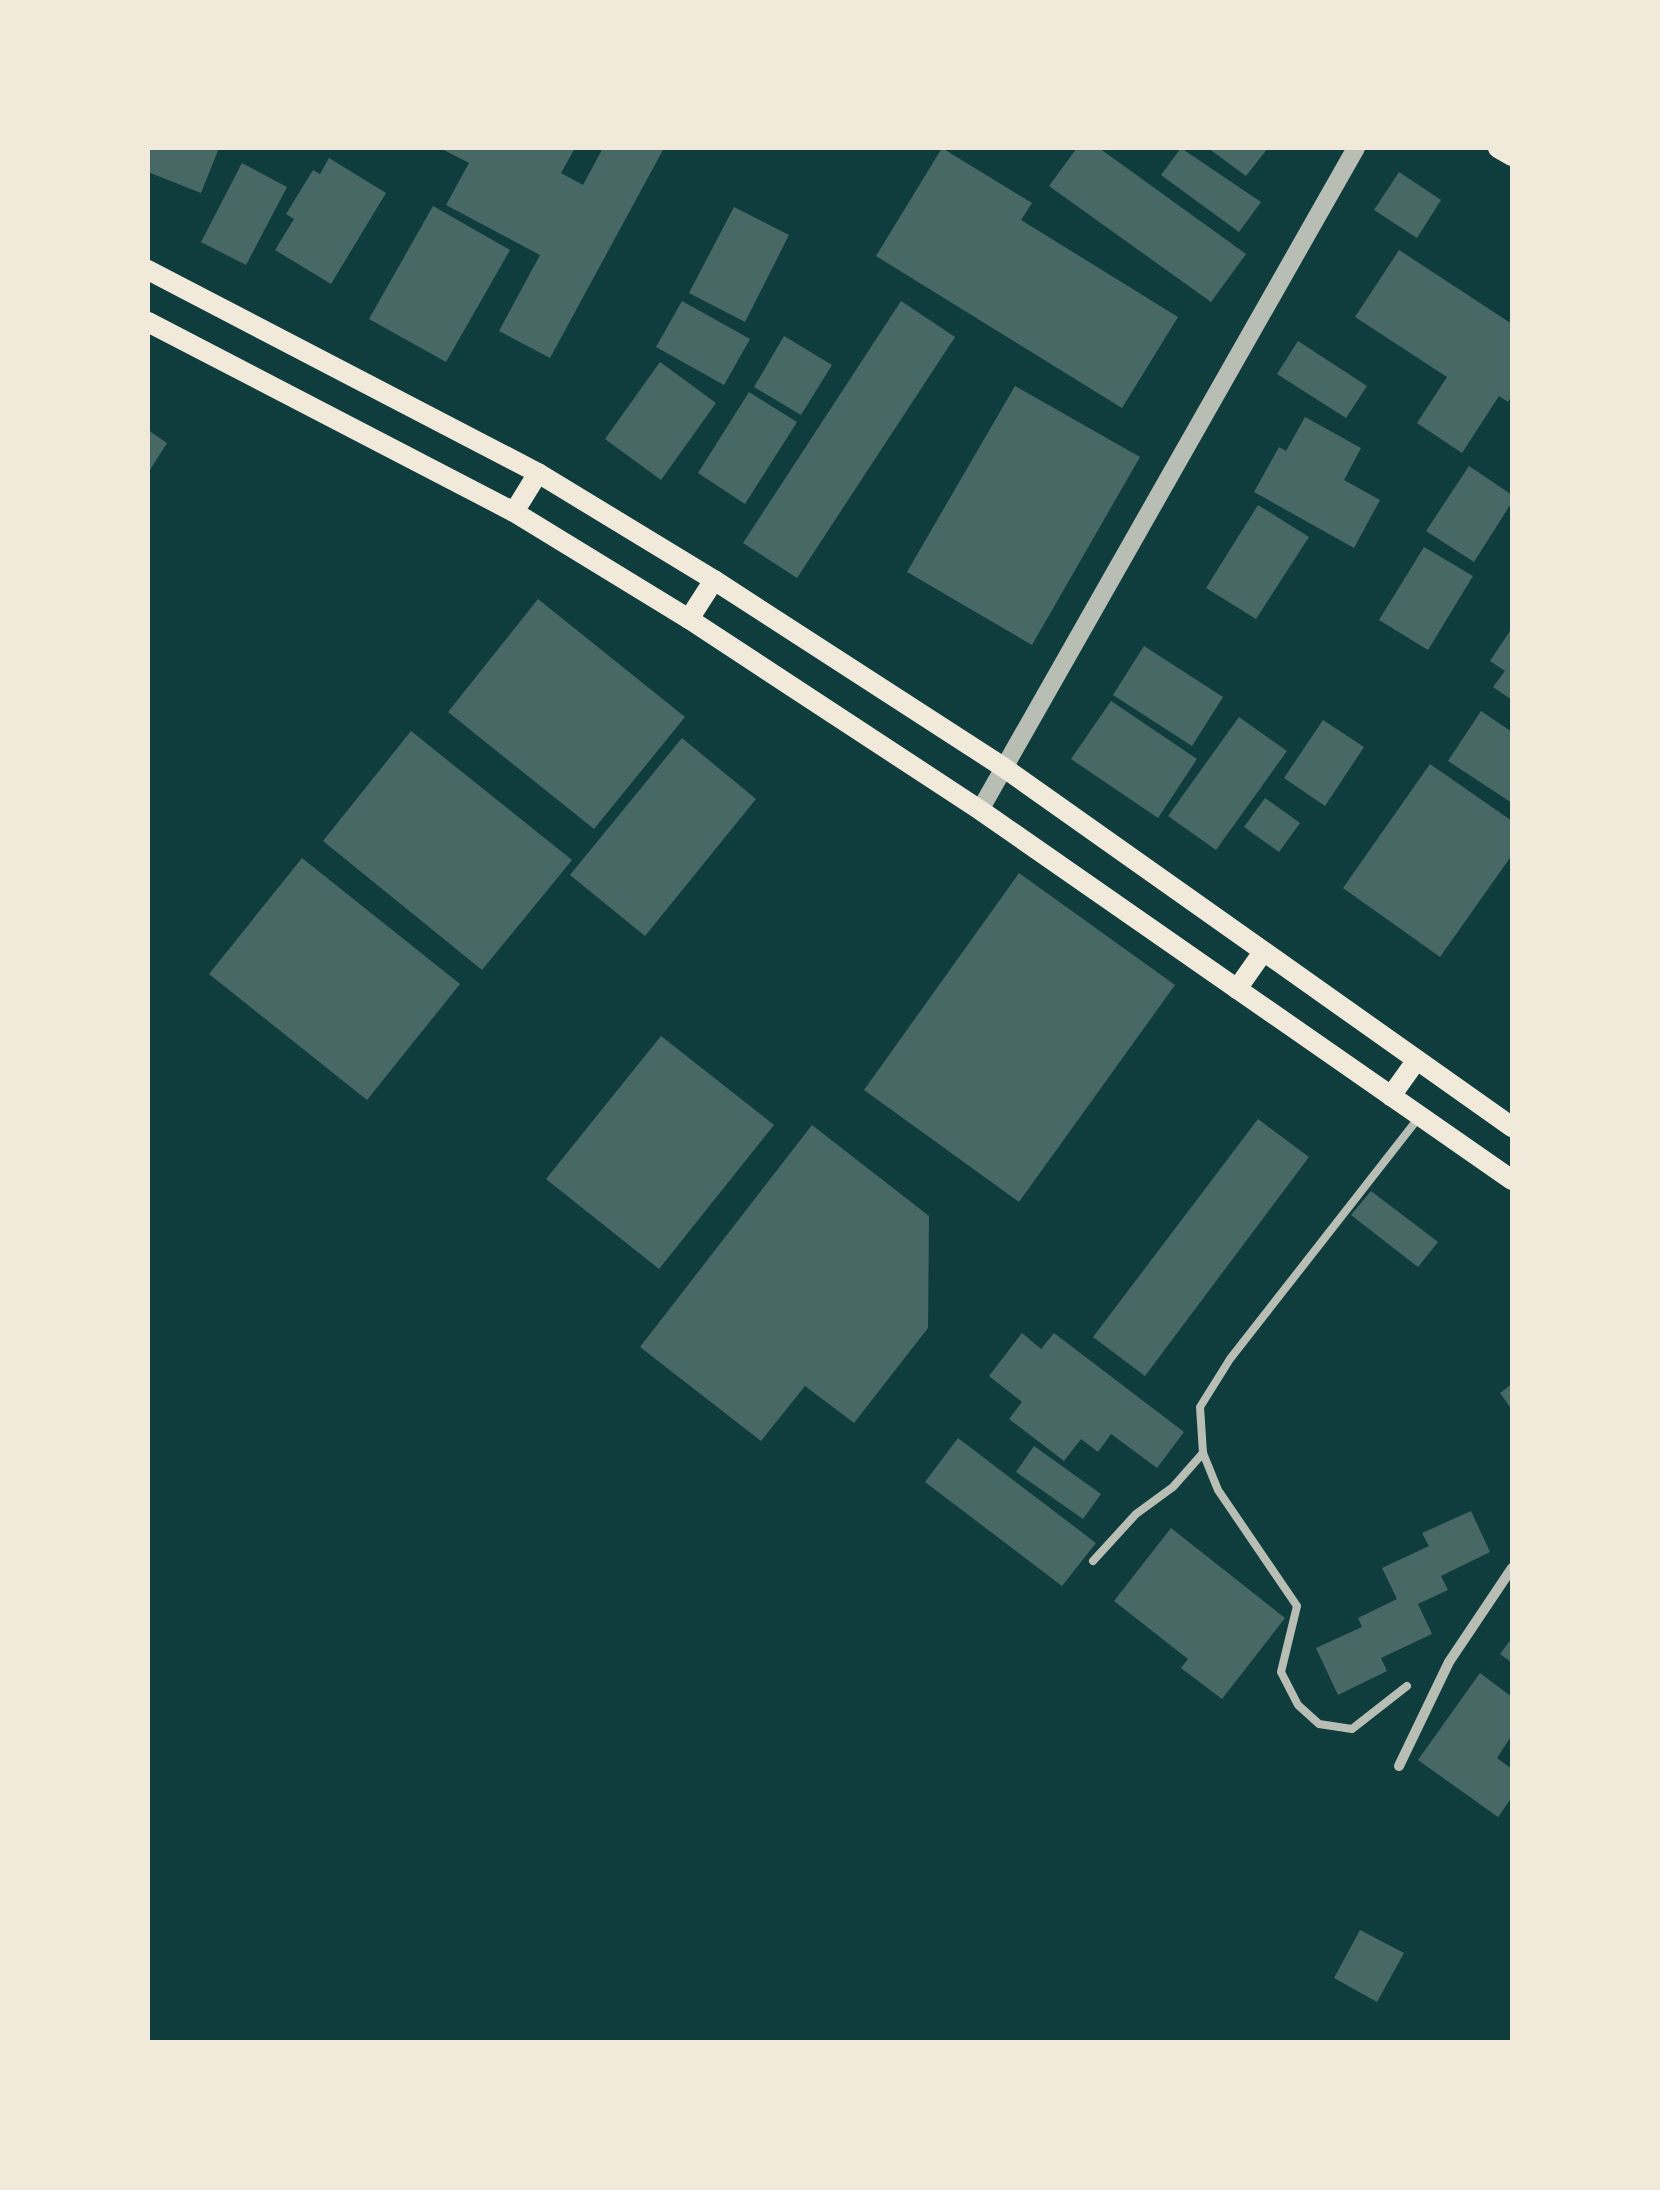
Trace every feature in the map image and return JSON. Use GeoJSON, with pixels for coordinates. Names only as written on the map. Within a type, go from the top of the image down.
{"type":"FeatureCollection","features":[{"type":"Feature","properties":{"kind":"main road"},"geometry":{"type":"LineString","coordinates":[[1498,148],[1512,156]]}},
{"type":"Feature","properties":{"kind":"main road"},"geometry":{"type":"LineString","coordinates":[[148,270],[538,473],[714,580],[1003,767],[1512,1127]]}},
{"type":"Feature","properties":{"kind":"main road"},"geometry":{"type":"LineString","coordinates":[[148,322],[514,512],[689,619],[980,810],[1512,1180]]}},
{"type":"Feature","properties":{"kind":"main road"},"geometry":{"type":"LineString","coordinates":[[514,512],[538,473]]}},
{"type":"Feature","properties":{"kind":"main road"},"geometry":{"type":"LineString","coordinates":[[689,619],[714,580]]}},
{"type":"Feature","properties":{"kind":"main road"},"geometry":{"type":"LineString","coordinates":[[1237,989],[1263,952]]}},
{"type":"Feature","properties":{"kind":"main road"},"geometry":{"type":"LineString","coordinates":[[1391,1096],[1416,1060]]}},
{"type":"Feature","properties":{"kind":"street"},"geometry":{"type":"LineString","coordinates":[[980,810],[1356,148]]}},
{"type":"Feature","properties":{"kind":"street"},"geometry":{"type":"LineString","coordinates":[[1399,1766],[1449,1662],[1512,1568]]}},
{"type":"Feature","properties":{"kind":"lane"},"geometry":{"type":"LineString","coordinates":[[1407,1686],[1352,1728],[1319,1724],[1298,1705],[1281,1672],[1296,1606],[1218,1490],[1203,1453],[1200,1407],[1230,1360],[1420,1116]]}},
{"type":"Feature","properties":{"kind":"lane"},"geometry":{"type":"LineString","coordinates":[[1093,1561],[1136,1514],[1173,1487],[1203,1453]]}},
{"type":"Feature","properties":{"kind":"building"},"geometry":{"type":"Polygon","coordinates":[[[148,148],[219,148],[201,193],[148,172],[148,148]]]}},
{"type":"Feature","properties":{"kind":"building"},"geometry":{"type":"Polygon","coordinates":[[[440,148],[575,148],[561,173],[583,185],[603,148],[664,148],[550,358],[499,331],[540,255],[446,205],[469,163],[440,148]]]}},
{"type":"Feature","properties":{"kind":"building"},"geometry":{"type":"Polygon","coordinates":[[[942,148],[1032,203],[1021,220],[1178,317],[1122,408],[876,256],[942,148]]]}},
{"type":"Feature","properties":{"kind":"building"},"geometry":{"type":"Polygon","coordinates":[[[1077,148],[1099,148],[1246,254],[1211,302],[1049,186],[1077,148]]]}},
{"type":"Feature","properties":{"kind":"building"},"geometry":{"type":"Polygon","coordinates":[[[1181,148],[1261,202],[1239,232],[1161,175],[1181,148]]]}},
{"type":"Feature","properties":{"kind":"building"},"geometry":{"type":"Polygon","coordinates":[[[1208,148],[1268,148],[1246,176],[1208,148]]]}},
{"type":"Feature","properties":{"kind":"building"},"geometry":{"type":"Polygon","coordinates":[[[329,158],[386,193],[331,284],[275,250],[294,219],[286,214],[313,170],[320,174],[329,158]]]}},
{"type":"Feature","properties":{"kind":"building"},"geometry":{"type":"Polygon","coordinates":[[[242,163],[287,187],[246,265],[201,242],[242,163]]]}},
{"type":"Feature","properties":{"kind":"building"},"geometry":{"type":"Polygon","coordinates":[[[1399,172],[1441,200],[1417,238],[1374,210],[1399,172]]]}},
{"type":"Feature","properties":{"kind":"building"},"geometry":{"type":"Polygon","coordinates":[[[433,206],[510,250],[446,362],[369,319],[433,206]]]}},
{"type":"Feature","properties":{"kind":"building"},"geometry":{"type":"Polygon","coordinates":[[[734,207],[789,235],[745,322],[689,293],[734,207]]]}},
{"type":"Feature","properties":{"kind":"building"},"geometry":{"type":"Polygon","coordinates":[[[1399,250],[1512,324],[1512,395],[1508,402],[1499,396],[1462,453],[1417,423],[1447,377],[1355,317],[1399,250]]]}},
{"type":"Feature","properties":{"kind":"building"},"geometry":{"type":"Polygon","coordinates":[[[682,301],[750,339],[724,385],[656,347],[682,301]]]}},
{"type":"Feature","properties":{"kind":"building"},"geometry":{"type":"Polygon","coordinates":[[[901,301],[955,337],[797,578],[743,543],[901,301]]]}},
{"type":"Feature","properties":{"kind":"building"},"geometry":{"type":"Polygon","coordinates":[[[784,336],[832,365],[801,415],[754,387],[784,336]]]}},
{"type":"Feature","properties":{"kind":"building"},"geometry":{"type":"Polygon","coordinates":[[[1298,341],[1367,386],[1346,418],[1277,374],[1298,341]]]}},
{"type":"Feature","properties":{"kind":"building"},"geometry":{"type":"Polygon","coordinates":[[[660,362],[716,403],[661,480],[605,439],[660,362]]]}},
{"type":"Feature","properties":{"kind":"building"},"geometry":{"type":"Polygon","coordinates":[[[1015,386],[1140,457],[1032,645],[907,572],[1015,386]]]}},
{"type":"Feature","properties":{"kind":"building"},"geometry":{"type":"Polygon","coordinates":[[[749,392],[797,422],[745,504],[698,473],[749,392]]]}},
{"type":"Feature","properties":{"kind":"building"},"geometry":{"type":"Polygon","coordinates":[[[1305,417],[1361,448],[1344,480],[1380,500],[1354,548],[1254,492],[1279,447],[1286,451],[1305,417]]]}},
{"type":"Feature","properties":{"kind":"building"},"geometry":{"type":"Polygon","coordinates":[[[148,430],[167,443],[148,473],[148,430]]]}},
{"type":"Feature","properties":{"kind":"building"},"geometry":{"type":"Polygon","coordinates":[[[1469,466],[1512,495],[1512,502],[1474,562],[1426,531],[1469,466]]]}},
{"type":"Feature","properties":{"kind":"building"},"geometry":{"type":"Polygon","coordinates":[[[1258,505],[1309,537],[1256,619],[1206,588],[1258,505]]]}},
{"type":"Feature","properties":{"kind":"building"},"geometry":{"type":"Polygon","coordinates":[[[1424,547],[1473,576],[1428,650],[1379,620],[1424,547]]]}},
{"type":"Feature","properties":{"kind":"building"},"geometry":{"type":"Polygon","coordinates":[[[538,599],[685,717],[594,829],[448,712],[538,599]]]}},
{"type":"Feature","properties":{"kind":"building"},"geometry":{"type":"Polygon","coordinates":[[[1512,628],[1512,700],[1493,687],[1505,671],[1490,661],[1512,628]]]}},
{"type":"Feature","properties":{"kind":"building"},"geometry":{"type":"Polygon","coordinates":[[[1144,646],[1223,697],[1192,746],[1113,695],[1144,646]]]}},
{"type":"Feature","properties":{"kind":"building"},"geometry":{"type":"Polygon","coordinates":[[[1111,701],[1197,759],[1158,818],[1071,759],[1111,701]]]}},
{"type":"Feature","properties":{"kind":"building"},"geometry":{"type":"Polygon","coordinates":[[[1481,711],[1512,732],[1512,803],[1448,761],[1481,711]]]}},
{"type":"Feature","properties":{"kind":"building"},"geometry":{"type":"Polygon","coordinates":[[[1239,717],[1287,751],[1216,850],[1168,816],[1239,717]]]}},
{"type":"Feature","properties":{"kind":"building"},"geometry":{"type":"Polygon","coordinates":[[[1323,720],[1364,747],[1325,806],[1284,778],[1323,720]]]}},
{"type":"Feature","properties":{"kind":"building"},"geometry":{"type":"Polygon","coordinates":[[[411,731],[572,860],[482,970],[323,841],[411,731]]]}},
{"type":"Feature","properties":{"kind":"building"},"geometry":{"type":"Polygon","coordinates":[[[682,738],[756,799],[645,936],[570,875],[682,738]]]}},
{"type":"Feature","properties":{"kind":"building"},"geometry":{"type":"Polygon","coordinates":[[[1430,764],[1512,821],[1512,855],[1440,957],[1343,888],[1430,764]]]}},
{"type":"Feature","properties":{"kind":"building"},"geometry":{"type":"Polygon","coordinates":[[[1265,798],[1300,823],[1279,852],[1244,827],[1265,798]]]}},
{"type":"Feature","properties":{"kind":"building"},"geometry":{"type":"Polygon","coordinates":[[[302,858],[460,984],[367,1100],[209,974],[302,858]]]}},
{"type":"Feature","properties":{"kind":"building"},"geometry":{"type":"Polygon","coordinates":[[[1019,873],[1175,985],[1019,1202],[864,1090],[1019,873]]]}},
{"type":"Feature","properties":{"kind":"building"},"geometry":{"type":"Polygon","coordinates":[[[661,1036],[774,1125],[659,1269],[546,1179],[661,1036]]]}},
{"type":"Feature","properties":{"kind":"building"},"geometry":{"type":"Polygon","coordinates":[[[1258,1119],[1309,1157],[1145,1376],[1093,1337],[1258,1119]]]}},
{"type":"Feature","properties":{"kind":"building"},"geometry":{"type":"Polygon","coordinates":[[[812,1125],[929,1216],[928,1328],[854,1423],[805,1386],[761,1441],[640,1347],[812,1125]]]}},
{"type":"Feature","properties":{"kind":"building"},"geometry":{"type":"Polygon","coordinates":[[[1371,1191],[1438,1242],[1418,1267],[1351,1215],[1371,1191]]]}},
{"type":"Feature","properties":{"kind":"building"},"geometry":{"type":"Polygon","coordinates":[[[1022,1333],[1041,1349],[1054,1333],[1184,1432],[1157,1468],[1111,1434],[1098,1452],[1081,1439],[1064,1461],[1009,1419],[1022,1402],[989,1376],[1022,1333]]]}},
{"type":"Feature","properties":{"kind":"building"},"geometry":{"type":"Polygon","coordinates":[[[1512,1384],[1512,1410],[1500,1393],[1512,1384]]]}},
{"type":"Feature","properties":{"kind":"building"},"geometry":{"type":"Polygon","coordinates":[[[958,1438],[1096,1543],[1062,1586],[925,1482],[958,1438]]]}},
{"type":"Feature","properties":{"kind":"building"},"geometry":{"type":"Polygon","coordinates":[[[1034,1446],[1101,1494],[1083,1519],[1016,1472],[1034,1446]]]}},
{"type":"Feature","properties":{"kind":"building"},"geometry":{"type":"Polygon","coordinates":[[[1471,1511],[1490,1552],[1441,1576],[1448,1590],[1418,1604],[1432,1634],[1381,1658],[1387,1671],[1338,1695],[1316,1648],[1362,1627],[1358,1618],[1397,1599],[1382,1568],[1429,1546],[1422,1533],[1471,1511]]]}},
{"type":"Feature","properties":{"kind":"building"},"geometry":{"type":"Polygon","coordinates":[[[1171,1528],[1285,1618],[1222,1699],[1181,1668],[1188,1659],[1114,1601],[1171,1528]]]}},
{"type":"Feature","properties":{"kind":"building"},"geometry":{"type":"Polygon","coordinates":[[[1512,1638],[1512,1663],[1500,1654],[1512,1638]]]}},
{"type":"Feature","properties":{"kind":"building"},"geometry":{"type":"Polygon","coordinates":[[[1480,1673],[1512,1697],[1512,1735],[1497,1758],[1512,1769],[1512,1797],[1498,1817],[1418,1760],[1480,1673]]]}},
{"type":"Feature","properties":{"kind":"building"},"geometry":{"type":"Polygon","coordinates":[[[1360,1930],[1404,1953],[1377,2002],[1334,1978],[1360,1930]]]}}]}
